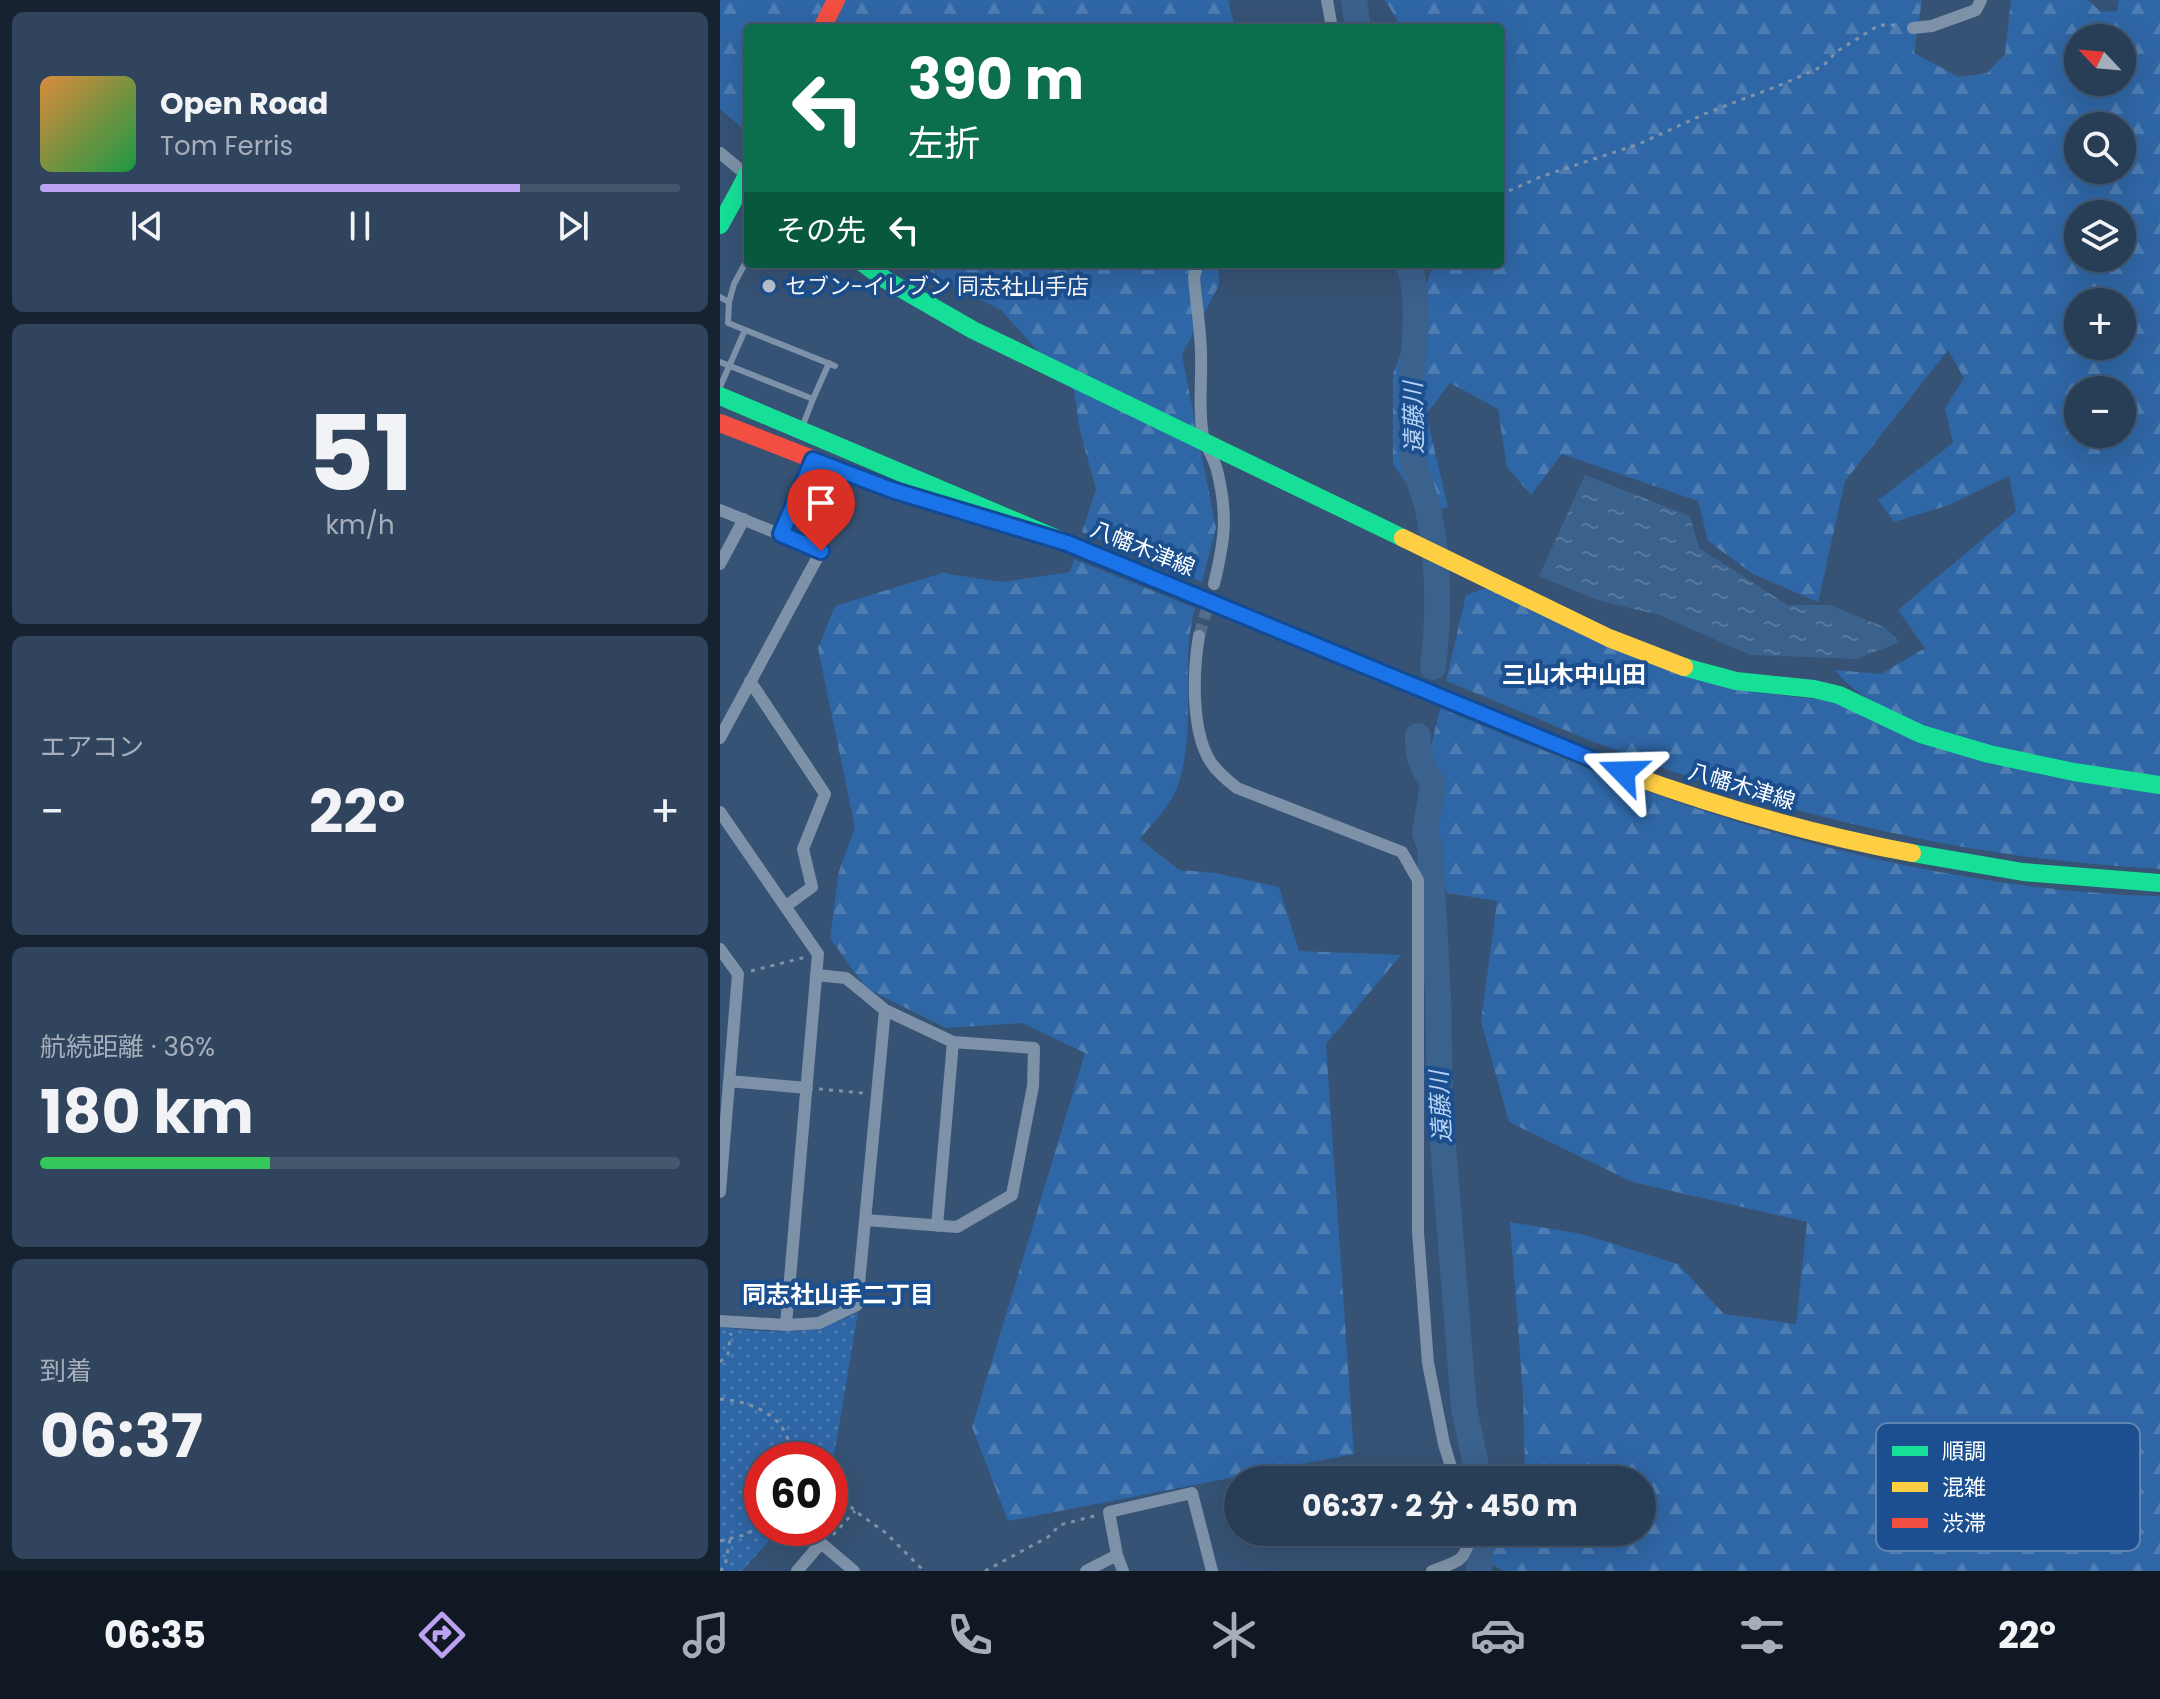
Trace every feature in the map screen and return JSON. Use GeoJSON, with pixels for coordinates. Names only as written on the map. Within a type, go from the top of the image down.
{"type":"FeatureCollection","features":[{"type":"Feature","properties":{"kind":"main road"},"geometry":{"type":"LineString","coordinates":[[824,24],[836,0]]}},
{"type":"Feature","properties":{"kind":"main road"},"geometry":{"type":"LineString","coordinates":[[720,225],[744,182]]}},
{"type":"Feature","properties":{"kind":"main road"},"geometry":{"type":"LineString","coordinates":[[870,268],[973,330],[1609,638],[1705,674],[1764,686],[1825,692],[1854,701],[1934,739],[2005,758],[2077,773],[2160,785]]}},
{"type":"Feature","properties":{"kind":"main road","name":"八幡木津線"},"geometry":{"type":"LineString","coordinates":[[720,396],[1623,772],[1754,817],[1894,851],[2000,869],[2160,883]]}},
{"type":"Feature","properties":{"kind":"main road","name":"八幡木津線"},"geometry":{"type":"LineString","coordinates":[[720,423],[892,490],[1067,543]]}},
{"type":"Feature","properties":{"kind":"street"},"geometry":{"type":"LineString","coordinates":[[1327,0],[1331,24]]}},
{"type":"Feature","properties":{"kind":"street"},"geometry":{"type":"LineString","coordinates":[[1913,28],[1932,26],[1976,10],[1981,0]]}},
{"type":"Feature","properties":{"kind":"street"},"geometry":{"type":"LineString","coordinates":[[720,153],[744,176]]}},
{"type":"Feature","properties":{"kind":"street"},"geometry":{"type":"LineString","coordinates":[[1197,268],[1194,277],[1201,346],[1199,393],[1204,440],[1217,469],[1225,530],[1214,584]]}},
{"type":"Feature","properties":{"kind":"street"},"geometry":{"type":"LineString","coordinates":[[781,534],[813,460]]}},
{"type":"Feature","properties":{"kind":"street"},"geometry":{"type":"LineString","coordinates":[[720,510],[821,551],[720,738]]}},
{"type":"Feature","properties":{"kind":"street"},"geometry":{"type":"LineString","coordinates":[[720,564],[744,519]]}},
{"type":"Feature","properties":{"kind":"street"},"geometry":{"type":"LineString","coordinates":[[1199,636],[1195,657],[1201,740],[1210,762],[1223,777],[1237,788],[1402,852],[1418,880],[1418,1232],[1428,1363],[1451,1466]]}},
{"type":"Feature","properties":{"kind":"street"},"geometry":{"type":"LineString","coordinates":[[750,681],[825,794],[803,849],[812,887],[786,906]]}},
{"type":"Feature","properties":{"kind":"street"},"geometry":{"type":"LineString","coordinates":[[720,812],[818,954],[786,1325]]}},
{"type":"Feature","properties":{"kind":"street"},"geometry":{"type":"LineString","coordinates":[[720,949],[738,974],[720,1192]]}},
{"type":"Feature","properties":{"kind":"street"},"geometry":{"type":"LineString","coordinates":[[816,975],[846,978],[885,1010],[953,1042],[1034,1048],[1033,1086],[1012,1195],[957,1227],[866,1220]]}},
{"type":"Feature","properties":{"kind":"street"},"geometry":{"type":"LineString","coordinates":[[720,1321],[786,1325],[819,1323],[857,1305],[885,1010]]}},
{"type":"Feature","properties":{"kind":"street"},"geometry":{"type":"LineString","coordinates":[[937,1226],[953,1042]]}},
{"type":"Feature","properties":{"kind":"street"},"geometry":{"type":"LineString","coordinates":[[729,1081],[807,1088]]}},
{"type":"Feature","properties":{"kind":"street"},"geometry":{"type":"LineString","coordinates":[[1123,1571],[1109,1512],[1192,1493],[1212,1571]]}},
{"type":"Feature","properties":{"kind":"street"},"geometry":{"type":"LineString","coordinates":[[797,1571],[818,1546]]}},
{"type":"Feature","properties":{"kind":"street"},"geometry":{"type":"LineString","coordinates":[[825,1546],[854,1571]]}},
{"type":"Feature","properties":{"kind":"street"},"geometry":{"type":"LineString","coordinates":[[1432,1571],[1462,1559],[1468,1546]]}},
{"type":"Feature","properties":{"kind":"street"},"geometry":{"type":"LineString","coordinates":[[1086,1571],[1117,1555]]}},
{"type":"Feature","properties":{"kind":"lane"},"geometry":{"type":"LineString","coordinates":[[744,265],[734,284],[728,323],[832,364],[801,430]]}},
{"type":"Feature","properties":{"kind":"lane"},"geometry":{"type":"LineString","coordinates":[[720,297],[729,302]]}},
{"type":"Feature","properties":{"kind":"lane"},"geometry":{"type":"LineString","coordinates":[[720,387],[745,330]]}},
{"type":"Feature","properties":{"kind":"lane"},"geometry":{"type":"LineString","coordinates":[[720,362],[813,399]]}},
{"type":"Feature","properties":{"kind":"path"},"geometry":{"type":"LineString","coordinates":[[1504,193],[1540,177],[1639,144],[1823,66],[1836,52],[1879,25],[1913,28]]}},
{"type":"Feature","properties":{"kind":"path"},"geometry":{"type":"LineString","coordinates":[[738,974],[818,954]]}},
{"type":"Feature","properties":{"kind":"path"},"geometry":{"type":"LineString","coordinates":[[807,1088],[879,1094]]}},
{"type":"Feature","properties":{"kind":"path"},"geometry":{"type":"LineString","coordinates":[[720,1362],[728,1354],[731,1333]]}},
{"type":"Feature","properties":{"kind":"path"},"geometry":{"type":"LineString","coordinates":[[720,1399],[743,1401],[774,1418],[785,1432],[787,1442]]}},
{"type":"Feature","properties":{"kind":"path"},"geometry":{"type":"LineString","coordinates":[[848,1504],[886,1533],[924,1571]]}},
{"type":"Feature","properties":{"kind":"path"},"geometry":{"type":"LineString","coordinates":[[848,1519],[855,1511]]}},
{"type":"Feature","properties":{"kind":"path"},"geometry":{"type":"LineString","coordinates":[[985,1571],[1048,1537],[1060,1525],[1109,1512]]}},
{"type":"Feature","properties":{"kind":"path"},"geometry":{"type":"LineString","coordinates":[[720,1541],[744,1535]]}},
{"type":"Feature","properties":{"kind":"path"},"geometry":{"type":"LineString","coordinates":[[720,1571],[725,1566],[730,1539]]}},
{"type":"Feature","properties":{"kind":"green space"},"geometry":{"type":"Polygon","coordinates":[[[720,0],[1228,0],[1234,24],[744,24],[744,130],[720,109],[720,0]]]}},
{"type":"Feature","properties":{"kind":"green space"},"geometry":{"type":"Polygon","coordinates":[[[1385,0],[1922,0],[1914,53],[1959,77],[1987,73],[2005,54],[2011,0],[2088,0],[2101,12],[2117,11],[2119,0],[2160,0],[2160,777],[2045,759],[1967,741],[1894,713],[1857,692],[1834,670],[1881,674],[1925,648],[1898,610],[2016,511],[2009,476],[1949,505],[1894,522],[1878,500],[1953,443],[1945,408],[1964,378],[1948,350],[1845,481],[1818,602],[1753,574],[1708,541],[1698,501],[1562,454],[1531,495],[1507,467],[1498,409],[1450,383],[1426,414],[1448,507],[1427,513],[1393,464],[1393,374],[1433,268],[1504,268],[1504,24],[1400,24],[1385,0]]]}},
{"type":"Feature","properties":{"kind":"green space"},"geometry":{"type":"Polygon","coordinates":[[[927,268],[1218,268],[1219,285],[1182,355],[1216,528],[1202,582],[1082,532],[1096,489],[1080,431],[1074,391],[1001,310],[927,268]]]}},
{"type":"Feature","properties":{"kind":"green space"},"geometry":{"type":"Polygon","coordinates":[[[1074,559],[1195,608],[1188,652],[1188,720],[1183,766],[1170,801],[1140,839],[1179,870],[1215,873],[1279,887],[1299,951],[1401,955],[1326,1044],[1354,1454],[1292,1466],[1224,1466],[1224,1479],[1008,1521],[972,1427],[1085,1053],[1022,1023],[946,1028],[866,988],[830,938],[839,871],[855,828],[818,648],[835,606],[942,573],[1002,582],[1070,572],[1074,559]]]}},
{"type":"Feature","properties":{"kind":"green space"},"geometry":{"type":"Polygon","coordinates":[[[1489,587],[1763,693],[1823,700],[2160,794],[2160,869],[1985,851],[1870,828],[1757,799],[1604,746],[1446,681],[1466,595],[1489,587]]]}},
{"type":"Feature","properties":{"kind":"green space"},"geometry":{"type":"Polygon","coordinates":[[[1440,708],[1658,795],[1804,841],[1922,869],[1981,879],[2100,893],[2160,896],[2160,1571],[1503,1571],[1490,1563],[1491,1546],[1656,1546],[1656,1466],[1525,1466],[1523,1394],[1510,1222],[1582,1234],[1678,1264],[1724,1314],[1796,1324],[1807,1222],[1632,1182],[1509,1122],[1481,1021],[1497,901],[1447,893],[1419,799],[1440,708]]]}},
{"type":"Feature","properties":{"kind":"green space"},"geometry":{"type":"Polygon","coordinates":[[[858,1312],[836,1442],[744,1442],[744,1546],[764,1546],[742,1571],[720,1571],[720,1327],[790,1331],[824,1326],[858,1312]]]}},
{"type":"Feature","properties":{"kind":"water"},"geometry":{"type":"Polygon","coordinates":[[[1585,475],[1690,516],[1699,548],[1788,605],[1830,605],[1884,627],[1900,642],[1857,659],[1750,655],[1659,615],[1600,601],[1539,576],[1585,475]]]}},
{"type":"Feature","properties":{"kind":"waterway","name":"遠藤川"},"geometry":{"type":"LineString","coordinates":[[1354,0],[1357,24]]}},
{"type":"Feature","properties":{"kind":"waterway","name":"遠藤川"},"geometry":{"type":"LineString","coordinates":[[1410,268],[1416,309],[1409,425],[1411,448],[1428,510],[1435,556],[1437,612],[1433,667]]}},
{"type":"Feature","properties":{"kind":"waterway","name":"遠藤川"},"geometry":{"type":"LineString","coordinates":[[1418,736],[1421,762],[1433,784],[1425,833],[1430,848],[1440,1106],[1464,1408],[1476,1466]]}},
{"type":"Feature","properties":{"kind":"waterway","name":"遠藤川"},"geometry":{"type":"LineString","coordinates":[[1479,1571],[1480,1546]]}},
{"type":"Feature","properties":{"kind":"tunnel"},"geometry":{"type":"LineString","coordinates":[[1199,636],[1211,595]]}},
{"type":"Feature","properties":{"kind":"traffic: fast"},"geometry":{"type":"LineString","coordinates":[[741,187],[744,181]]}},
{"type":"Feature","properties":{"kind":"traffic: fast"},"geometry":{"type":"LineString","coordinates":[[720,225],[741,187]]}},
{"type":"Feature","properties":{"kind":"traffic: fast"},"geometry":{"type":"LineString","coordinates":[[870,268],[973,330],[1403,538]]}},
{"type":"Feature","properties":{"kind":"traffic: fast"},"geometry":{"type":"LineString","coordinates":[[720,396],[1479,713]]}},
{"type":"Feature","properties":{"kind":"traffic: fast"},"geometry":{"type":"LineString","coordinates":[[1684,667],[1736,681],[1814,689],[1839,695],[1921,734],[1989,754],[2074,772],[2160,785]]}},
{"type":"Feature","properties":{"kind":"traffic: fast"},"geometry":{"type":"LineString","coordinates":[[1912,853],[2023,872],[2160,883]]}},
{"type":"Feature","properties":{"kind":"traffic: slow"},"geometry":{"type":"LineString","coordinates":[[1403,538],[1609,638],[1684,667]]}},
{"type":"Feature","properties":{"kind":"traffic: slow"},"geometry":{"type":"LineString","coordinates":[[1479,713],[1607,766],[1695,797],[1803,829],[1912,853]]}},
{"type":"Feature","properties":{"kind":"traffic: jam"},"geometry":{"type":"LineString","coordinates":[[824,24],[836,0]]}},
{"type":"Feature","properties":{"kind":"traffic: jam"},"geometry":{"type":"LineString","coordinates":[[720,423],[892,490],[967,513]]}},
{"type":"Feature","properties":{"kind":"place","name":"セブン-イレブン 同志社山手店"},"geometry":{"type":"Point","coordinates":[769,286]}},
{"type":"Feature","properties":{"kind":"district","name":"三山木中山田"},"geometry":{"type":"Point","coordinates":[1574,675]}},
{"type":"Feature","properties":{"kind":"district","name":"同志社山手二丁目"},"geometry":{"type":"Point","coordinates":[838,1295]}},
{"type":"Feature","properties":{"kind":"route"},"geometry":{"type":"LineString","coordinates":[[821,551],[781,534],[813,460],[892,490],[1067,543],[1623,772]]}}]}
